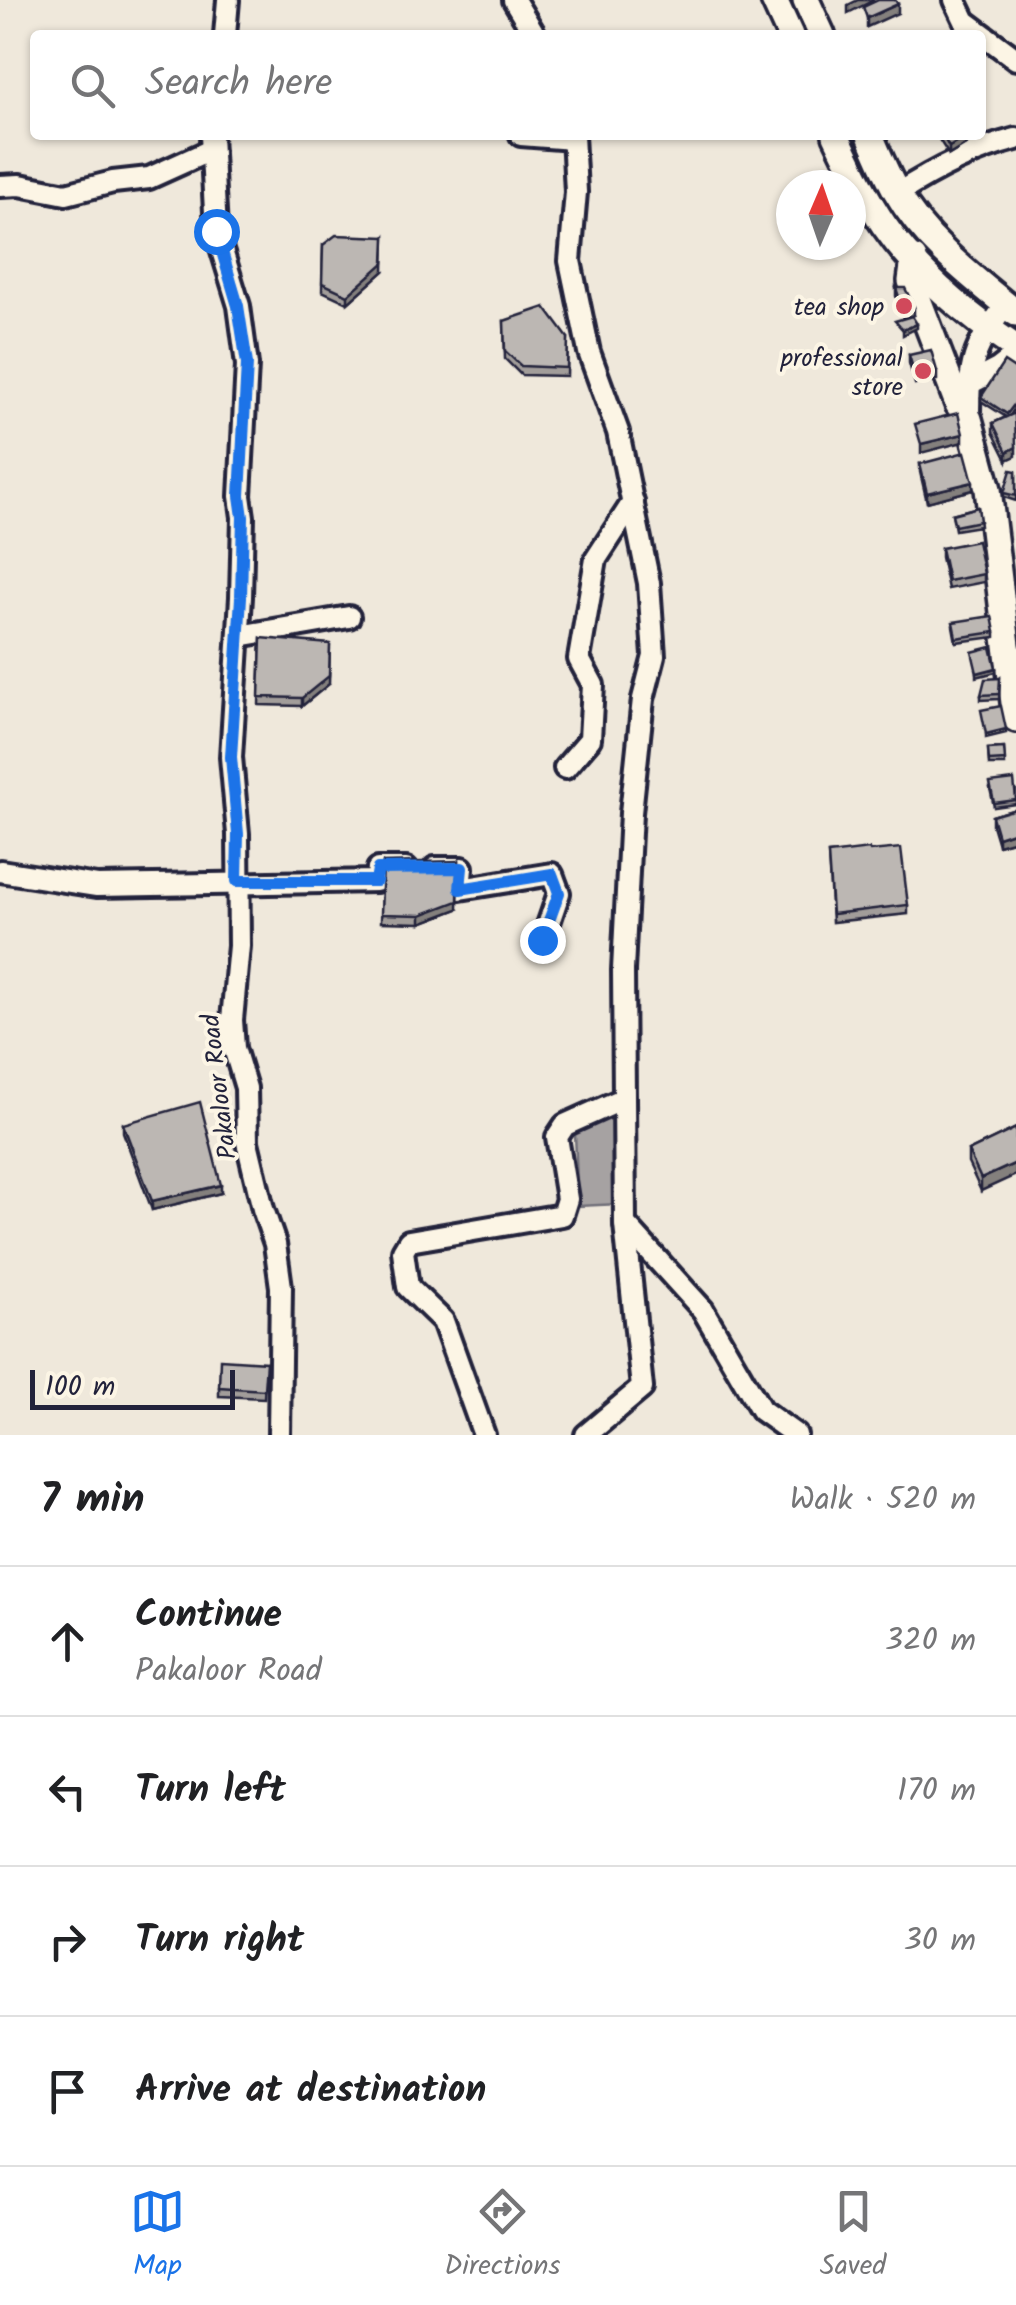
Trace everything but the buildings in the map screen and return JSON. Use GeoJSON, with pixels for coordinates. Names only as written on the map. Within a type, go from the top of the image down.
{"type":"FeatureCollection","features":[{"type":"Feature","properties":{"kind":"main road"},"geometry":{"type":"LineString","coordinates":[[774,0],[788,30]]}},
{"type":"Feature","properties":{"kind":"main road"},"geometry":{"type":"LineString","coordinates":[[806,0],[820,30]]}},
{"type":"Feature","properties":{"kind":"main road"},"geometry":{"type":"LineString","coordinates":[[838,140],[886,228],[914,260],[1016,352]]}},
{"type":"Feature","properties":{"kind":"main road"},"geometry":{"type":"LineString","coordinates":[[872,140],[897,194],[924,228],[966,272],[1011,309]]}},
{"type":"Feature","properties":{"kind":"main road"},"geometry":{"type":"LineString","coordinates":[[914,260],[911,281],[958,404],[969,419],[988,489],[1016,718]]}},
{"type":"Feature","properties":{"kind":"street"},"geometry":{"type":"LineString","coordinates":[[225,30],[228,0]]}},
{"type":"Feature","properties":{"kind":"street"},"geometry":{"type":"LineString","coordinates":[[514,0],[532,30]]}},
{"type":"Feature","properties":{"kind":"street"},"geometry":{"type":"LineString","coordinates":[[955,0],[966,20],[979,30]]}},
{"type":"Feature","properties":{"kind":"street"},"geometry":{"type":"LineString","coordinates":[[986,35],[1016,58]]}},
{"type":"Feature","properties":{"kind":"street"},"geometry":{"type":"LineString","coordinates":[[897,194],[931,172],[994,144],[1016,139]]}},
{"type":"Feature","properties":{"kind":"street"},"geometry":{"type":"LineString","coordinates":[[573,140],[576,192],[570,261],[590,352],[618,432],[649,584],[654,656],[643,699],[631,813],[623,970],[626,1224],[642,1388],[586,1435]]}},
{"type":"Feature","properties":{"kind":"street"},"geometry":{"type":"LineString","coordinates":[[0,186],[20,185],[66,194],[149,178],[211,143]]}},
{"type":"Feature","properties":{"kind":"street","name":"Pakaloor Road"},"geometry":{"type":"LineString","coordinates":[[211,143],[216,231],[238,306],[247,364],[231,757],[238,834],[234,1048],[246,1088],[248,1142],[275,1244],[281,1287],[280,1435]]}},
{"type":"Feature","properties":{"kind":"street"},"geometry":{"type":"LineString","coordinates":[[969,419],[974,351],[988,328],[1011,309]]}},
{"type":"Feature","properties":{"kind":"street"},"geometry":{"type":"LineString","coordinates":[[969,384],[998,369],[1016,352]]}},
{"type":"Feature","properties":{"kind":"street"},"geometry":{"type":"LineString","coordinates":[[564,768],[590,739],[593,685],[579,659],[596,559],[632,502]]}},
{"type":"Feature","properties":{"kind":"street"},"geometry":{"type":"LineString","coordinates":[[238,636],[349,617]]}},
{"type":"Feature","properties":{"kind":"street"},"geometry":{"type":"LineString","coordinates":[[0,871],[97,886],[376,881],[378,869],[462,868],[460,889],[552,874],[559,893],[542,940]]}},
{"type":"Feature","properties":{"kind":"street"},"geometry":{"type":"LineString","coordinates":[[484,1435],[443,1322],[408,1287],[404,1251],[409,1241],[562,1215],[567,1199],[557,1136],[565,1125],[623,1099]]}},
{"type":"Feature","properties":{"kind":"street"},"geometry":{"type":"LineString","coordinates":[[626,1224],[703,1310],[761,1410],[796,1435]]}},
{"type":"Feature","properties":{"kind":"shaded area"},"geometry":{"type":"Polygon","coordinates":[[[615,1112],[619,1204],[578,1206],[575,1133],[615,1112]]]}},
{"type":"Feature","properties":{"kind":"place","name":"tea shop"},"geometry":{"type":"Point","coordinates":[904,306]}},
{"type":"Feature","properties":{"kind":"place","name":"professional store"},"geometry":{"type":"Point","coordinates":[923,371]}},
{"type":"Feature","properties":{"kind":"route"},"geometry":{"type":"LineString","coordinates":[[216,231],[238,306],[247,364],[240,496],[241,597],[231,757],[238,834],[237,881],[376,881],[378,869],[462,868],[460,889],[552,874],[559,893],[542,940]]}}]}
